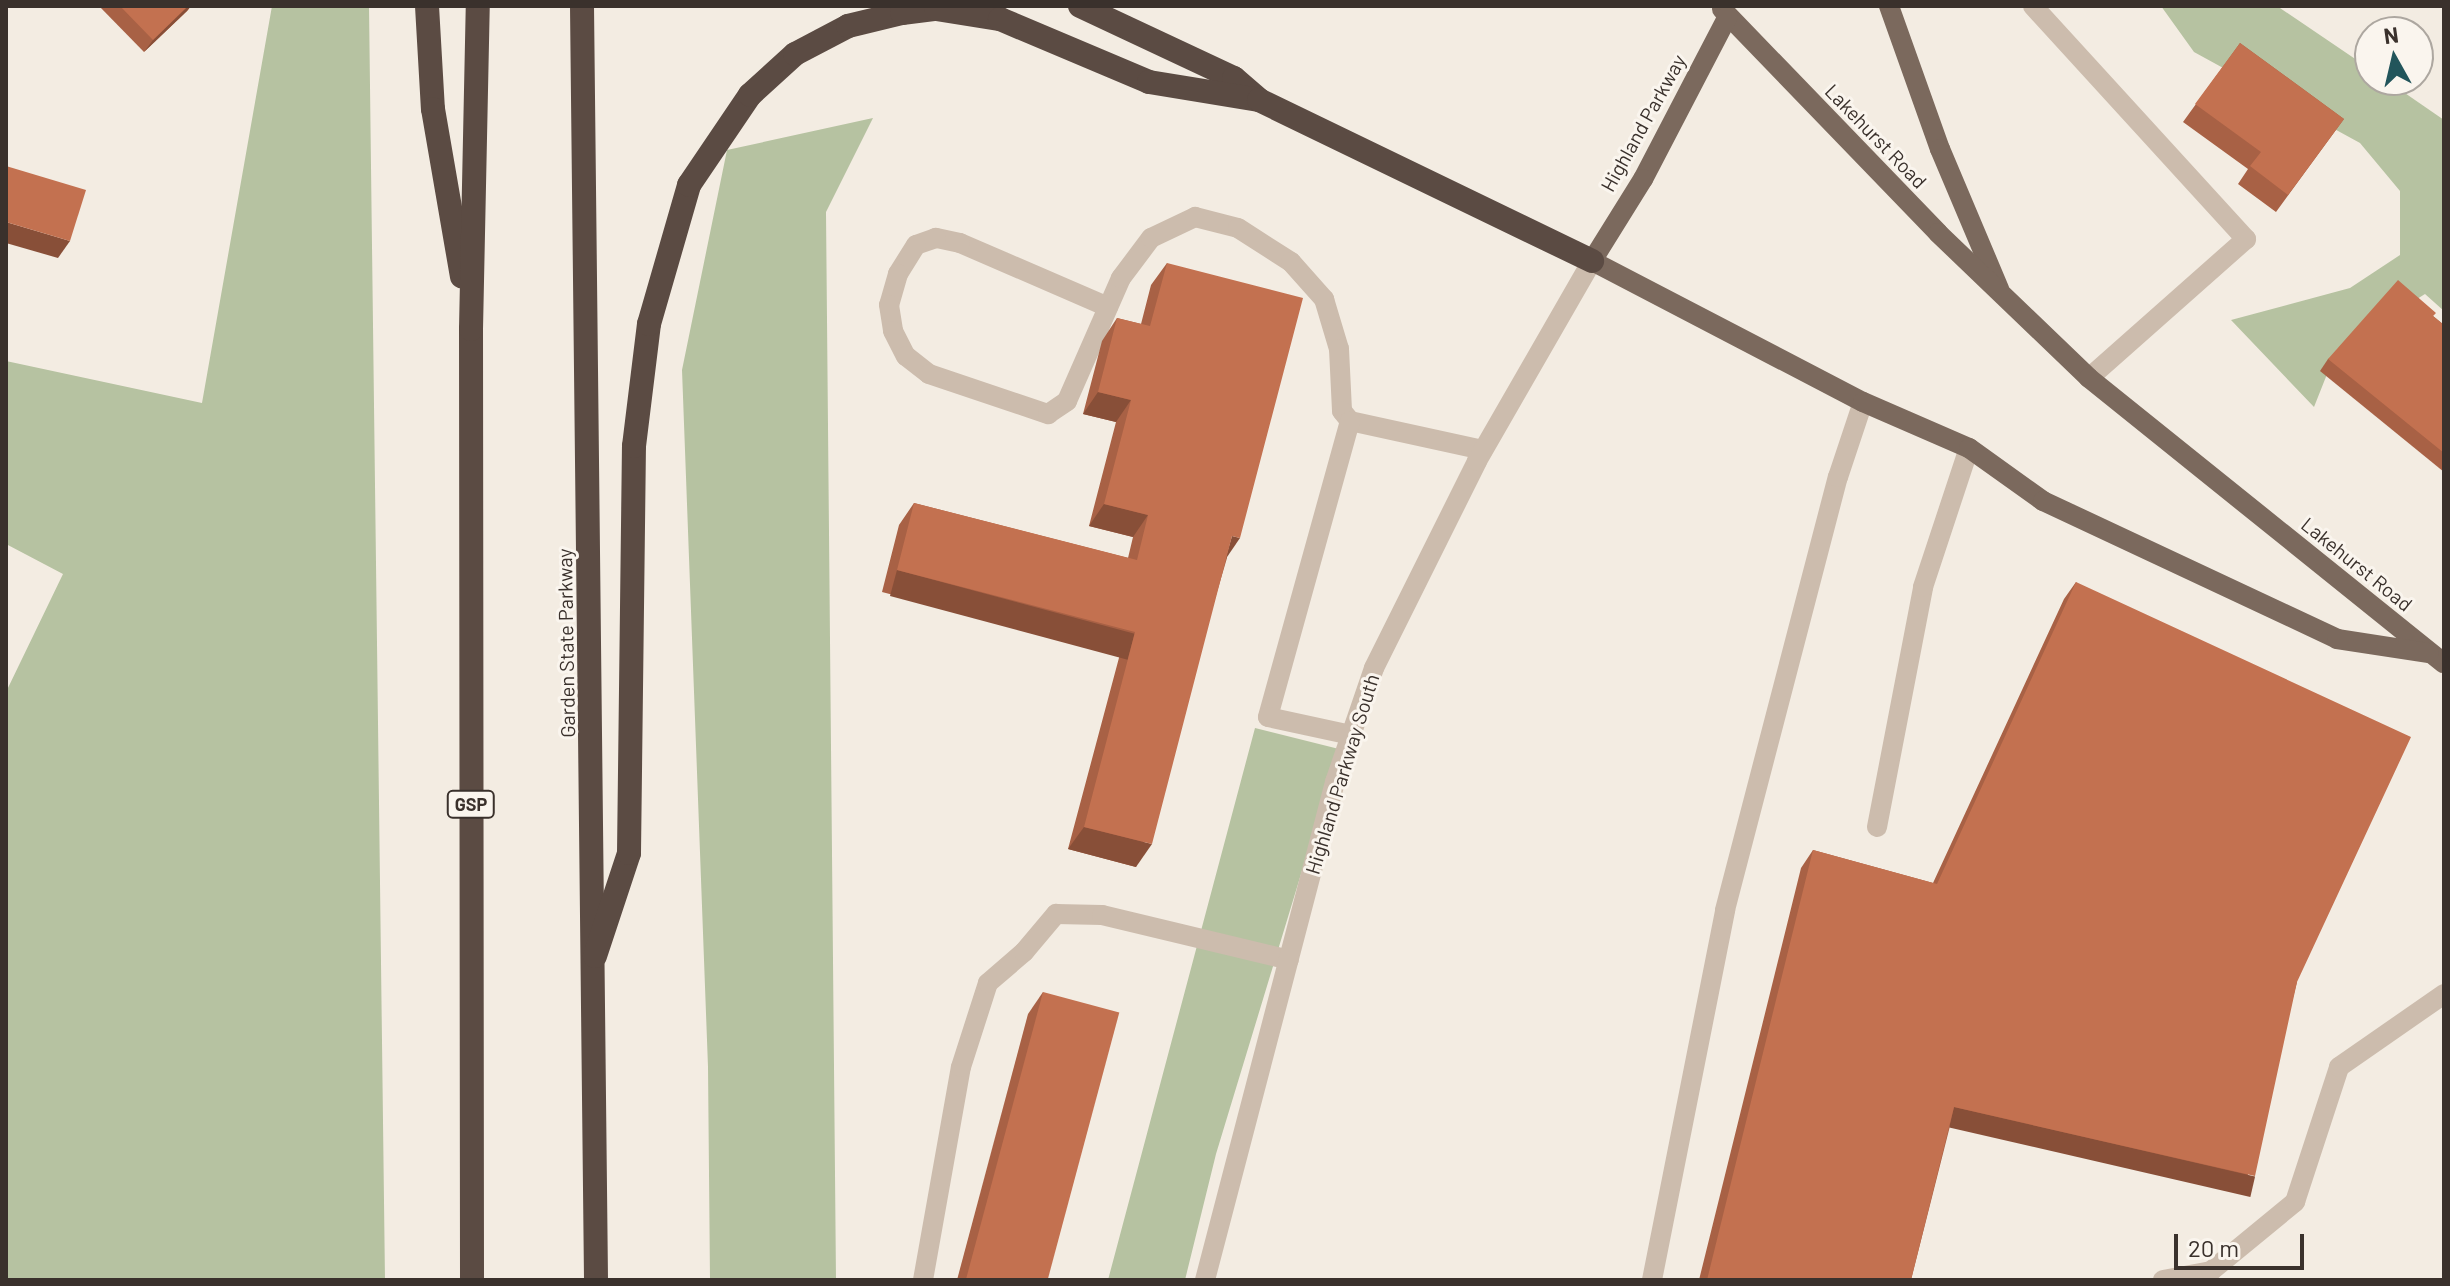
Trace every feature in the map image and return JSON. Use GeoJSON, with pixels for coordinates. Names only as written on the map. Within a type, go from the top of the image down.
{"type":"FeatureCollection","features":[{"type":"Feature","properties":{"kind":"highway"},"geometry":{"type":"LineString","coordinates":[[427,6],[433,109],[471,329]]}},
{"type":"Feature","properties":{"kind":"highway","name":"GSP"},"geometry":{"type":"LineString","coordinates":[[472,1280],[471,329],[478,6]]}},
{"type":"Feature","properties":{"kind":"highway","name":"Garden State Parkway"},"geometry":{"type":"LineString","coordinates":[[582,6],[595,956],[596,1280]]}},
{"type":"Feature","properties":{"kind":"highway"},"geometry":{"type":"LineString","coordinates":[[1080,6],[1234,78],[1259,100],[1592,261]]}},
{"type":"Feature","properties":{"kind":"highway"},"geometry":{"type":"LineString","coordinates":[[595,956],[629,853],[634,446],[649,324],[689,185],[750,95],[772,71],[821,39],[877,18],[936,9],[1000,19],[1149,82],[1259,100]]}},
{"type":"Feature","properties":{"kind":"main road"},"geometry":{"type":"LineString","coordinates":[[1889,6],[1940,149],[2004,300]]}},
{"type":"Feature","properties":{"kind":"main road","name":"Lakehurst Road"},"geometry":{"type":"LineString","coordinates":[[1727,9],[2004,300],[2089,378],[2439,653]]}},
{"type":"Feature","properties":{"kind":"main road","name":"Highland Parkway"},"geometry":{"type":"LineString","coordinates":[[1592,261],[1643,179],[1727,9]]}},
{"type":"Feature","properties":{"kind":"main road","name":"Lakehurst Road"},"geometry":{"type":"LineString","coordinates":[[1592,261],[1863,402],[1969,448],[2043,501],[2337,639],[2439,653]]}},
{"type":"Feature","properties":{"kind":"street"},"geometry":{"type":"LineString","coordinates":[[2033,6],[2246,239],[2089,378]]}},
{"type":"Feature","properties":{"kind":"street"},"geometry":{"type":"LineString","coordinates":[[1108,307],[960,243],[936,238],[916,245],[898,274],[889,305],[893,331],[906,356],[929,374],[1048,414],[1067,401],[1121,278],[1151,238],[1195,217],[1238,228],[1291,262],[1324,299],[1339,349],[1342,411],[1350,421],[1483,450]]}},
{"type":"Feature","properties":{"kind":"street","name":"Highland Parkway South"},"geometry":{"type":"LineString","coordinates":[[1205,1280],[1351,735],[1374,668],[1483,450],[1592,261]]}},
{"type":"Feature","properties":{"kind":"street"},"geometry":{"type":"LineString","coordinates":[[1652,1280],[1725,910],[1838,477],[1863,402]]}},
{"type":"Feature","properties":{"kind":"street"},"geometry":{"type":"LineString","coordinates":[[1350,421],[1268,717],[1351,735]]}},
{"type":"Feature","properties":{"kind":"street"},"geometry":{"type":"LineString","coordinates":[[1877,827],[1923,587],[1969,448]]}},
{"type":"Feature","properties":{"kind":"street"},"geometry":{"type":"LineString","coordinates":[[923,1280],[961,1067],[988,983],[1024,952],[1056,914],[1102,915],[1289,960]]}},
{"type":"Feature","properties":{"kind":"street"},"geometry":{"type":"LineString","coordinates":[[2163,1280],[2211,1271],[2295,1202],[2339,1067],[2444,994]]}},
{"type":"Feature","properties":{"kind":"green space"},"geometry":{"type":"Polygon","coordinates":[[[272,6],[369,6],[385,1280],[6,1280],[6,692],[63,574],[6,544],[6,361],[202,403],[272,6]]]}},
{"type":"Feature","properties":{"kind":"green space"},"geometry":{"type":"Polygon","coordinates":[[[2161,6],[2277,6],[2354,58],[2354,96],[2409,96],[2444,120],[2444,311],[2425,294],[2337,349],[2314,407],[2231,320],[2350,288],[2400,255],[2400,191],[2360,143],[2194,52],[2161,6]]]}},
{"type":"Feature","properties":{"kind":"green space"},"geometry":{"type":"Polygon","coordinates":[[[873,118],[826,212],[836,1280],[710,1280],[708,1067],[682,370],[727,150],[873,118]]]}},
{"type":"Feature","properties":{"kind":"green space"},"geometry":{"type":"Polygon","coordinates":[[[1255,728],[1339,749],[1216,1154],[1185,1280],[1108,1280],[1255,728]]]}},
{"type":"Feature","properties":{"kind":"building"},"geometry":{"type":"Polygon","coordinates":[[[120,6],[188,6],[153,40],[120,6]]]}},
{"type":"Feature","properties":{"kind":"building"},"geometry":{"type":"Polygon","coordinates":[[[2240,43],[2344,119],[2288,195],[2250,166],[2261,152],[2195,104],[2240,43]]]}},
{"type":"Feature","properties":{"kind":"building"},"geometry":{"type":"Polygon","coordinates":[[[6,166],[86,190],[70,241],[6,222],[6,166]]]}},
{"type":"Feature","properties":{"kind":"building"},"geometry":{"type":"Polygon","coordinates":[[[1167,263],[1303,298],[1240,538],[1232,536],[1152,844],[1084,827],[1135,632],[897,570],[914,503],[1137,560],[1148,515],[1104,504],[1131,400],[1098,392],[1117,318],[1150,326],[1167,263]]]}},
{"type":"Feature","properties":{"kind":"building"},"geometry":{"type":"Polygon","coordinates":[[[2398,280],[2436,313],[2433,316],[2444,325],[2444,453],[2328,359],[2398,280]]]}},
{"type":"Feature","properties":{"kind":"building"},"geometry":{"type":"Polygon","coordinates":[[[2076,582],[2411,737],[2297,982],[2255,1176],[1954,1107],[1911,1280],[1707,1280],[1813,850],[1937,884],[2076,582]]]}},
{"type":"Feature","properties":{"kind":"building"},"geometry":{"type":"Polygon","coordinates":[[[1043,992],[1119,1012],[1048,1280],[966,1280],[1043,992]]]}}]}
